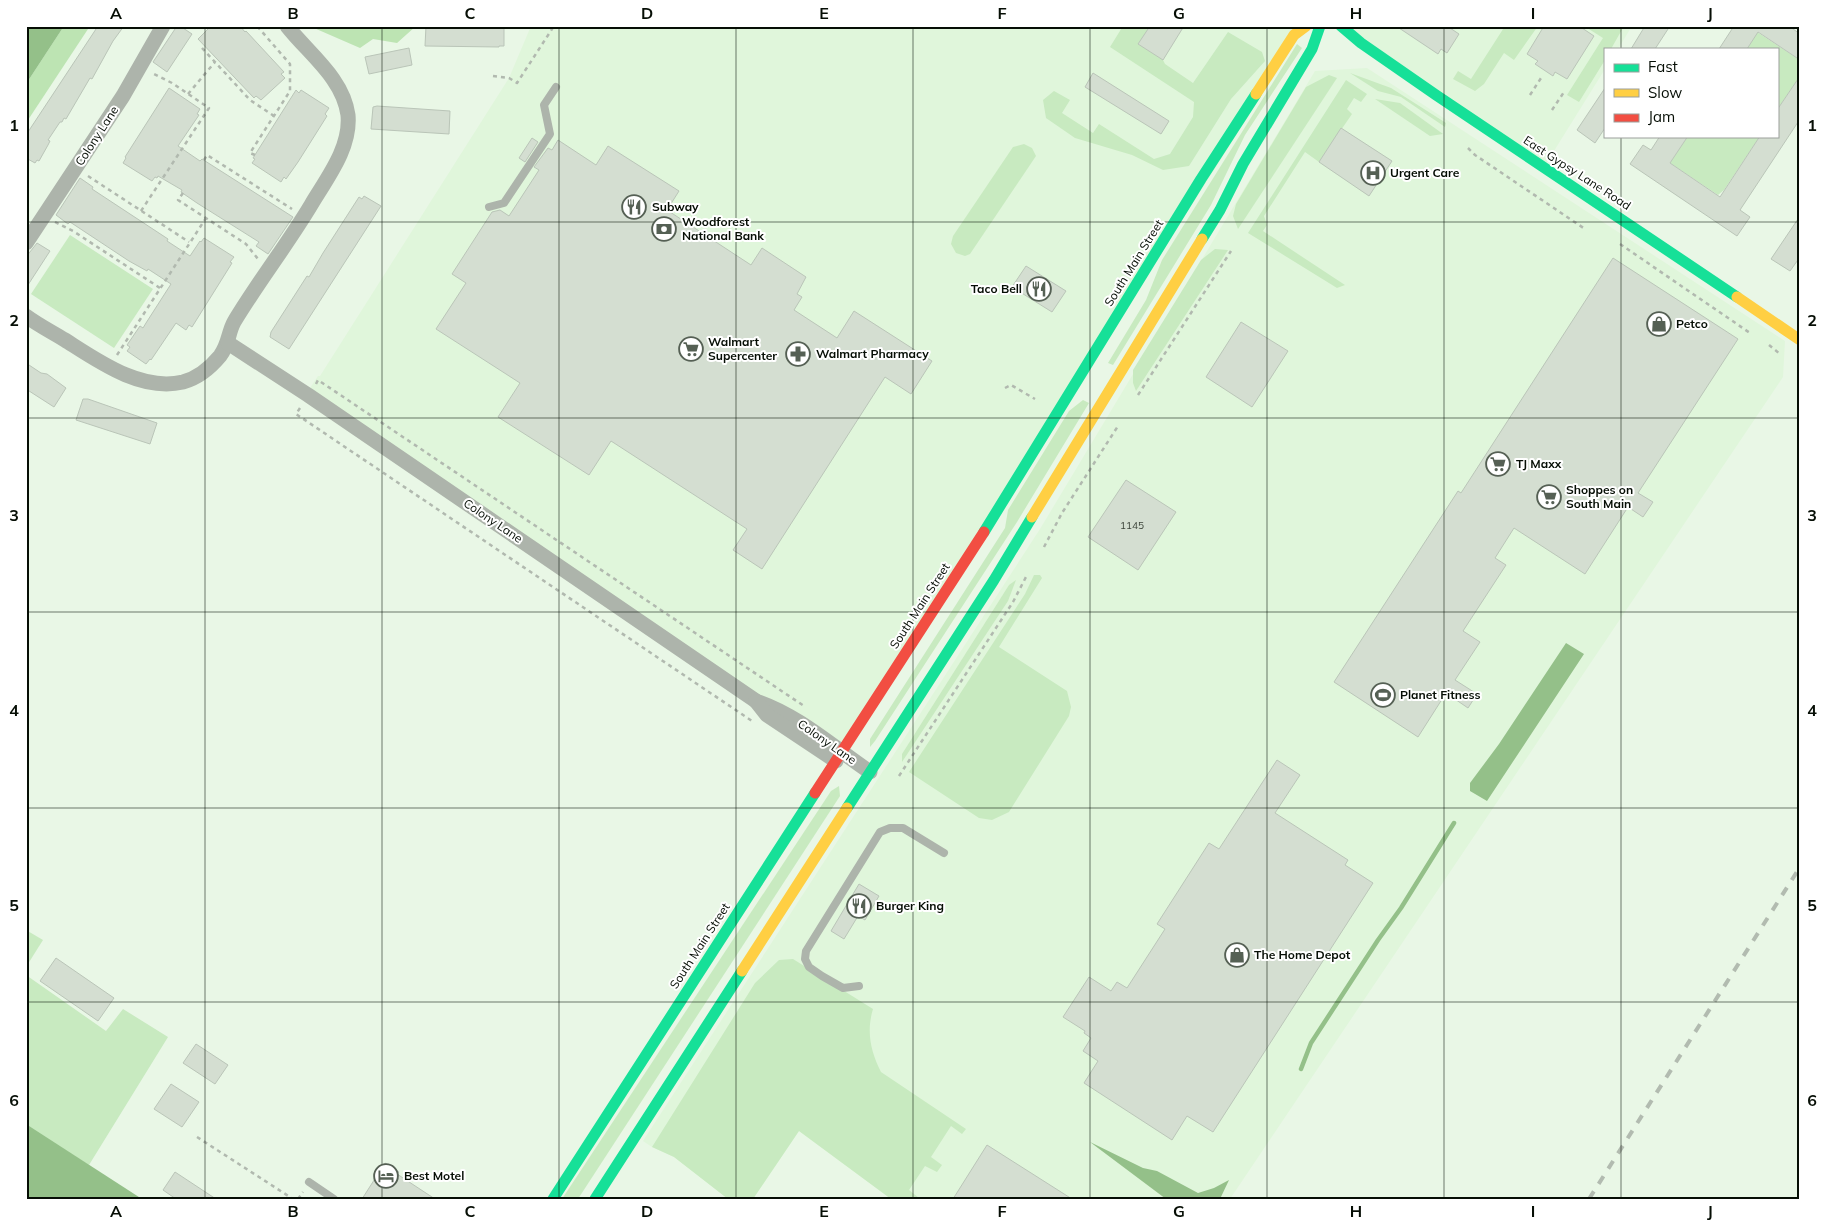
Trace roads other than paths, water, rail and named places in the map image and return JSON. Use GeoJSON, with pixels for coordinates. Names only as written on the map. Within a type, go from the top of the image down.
{"type":"FeatureCollection","features":[{"type":"Feature","properties":{"kind":"main road","name":"South Main Street"},"geometry":{"type":"LineString","coordinates":[[553,1199],[985,530],[1202,179],[1294,35],[1306,26]]}},
{"type":"Feature","properties":{"kind":"main road"},"geometry":{"type":"LineString","coordinates":[[594,1199],[994,580],[1215,218],[1243,164],[1312,49],[1320,26]]}},
{"type":"Feature","properties":{"kind":"main road","name":"East Gypsy Lane Road"},"geometry":{"type":"LineString","coordinates":[[1341,26],[1361,43],[1436,95],[1800,340]]}},
{"type":"Feature","properties":{"kind":"street","name":"Colony Lane"},"geometry":{"type":"LineString","coordinates":[[26,243],[140,67],[163,26]]}},
{"type":"Feature","properties":{"kind":"street"},"geometry":{"type":"LineString","coordinates":[[26,316],[110,368],[148,381],[170,384],[182,382],[198,375],[212,365],[228,343],[233,324],[335,166],[348,132],[346,105],[341,92],[332,77],[287,26]]}},
{"type":"Feature","properties":{"kind":"street","name":"Colony Lane"},"geometry":{"type":"LineString","coordinates":[[228,343],[308,395],[756,701],[773,706],[817,734],[839,757],[870,772]]}},
{"type":"Feature","properties":{"kind":"lane"},"geometry":{"type":"LineString","coordinates":[[489,207],[504,203],[550,134],[544,105],[556,88]]}},
{"type":"Feature","properties":{"kind":"lane"},"geometry":{"type":"LineString","coordinates":[[859,986],[842,988],[822,976],[809,967],[805,959],[806,951],[880,832],[890,828],[903,828],[944,853]]}},
{"type":"Feature","properties":{"kind":"lane"},"geometry":{"type":"LineString","coordinates":[[309,1182],[334,1199]]}},
{"type":"Feature","properties":{"kind":"waterway"},"geometry":{"type":"LineString","coordinates":[[1301,1069],[1311,1043],[1401,908],[1454,823]]}},
{"type":"Feature","properties":{"kind":"railway"},"geometry":{"type":"LineString","coordinates":[[1589,1199],[1800,867]]}},
{"type":"Feature","properties":{"kind":"place","name":"Urgent Care"},"geometry":{"type":"Point","coordinates":[1373,173]}},
{"type":"Feature","properties":{"kind":"place","name":"Subway"},"geometry":{"type":"Point","coordinates":[634,207]}},
{"type":"Feature","properties":{"kind":"place","name":"Woodforest National Bank"},"geometry":{"type":"Point","coordinates":[664,229]}},
{"type":"Feature","properties":{"kind":"place","name":"Taco Bell"},"geometry":{"type":"Point","coordinates":[1039,289]}},
{"type":"Feature","properties":{"kind":"place","name":"Petco"},"geometry":{"type":"Point","coordinates":[1659,324]}},
{"type":"Feature","properties":{"kind":"place","name":"Walmart Supercenter"},"geometry":{"type":"Point","coordinates":[691,349]}},
{"type":"Feature","properties":{"kind":"place","name":"Walmart Pharmacy"},"geometry":{"type":"Point","coordinates":[798,354]}},
{"type":"Feature","properties":{"kind":"place","name":"TJ Maxx"},"geometry":{"type":"Point","coordinates":[1498,464]}},
{"type":"Feature","properties":{"kind":"place","name":"Shoppes on South Main"},"geometry":{"type":"Point","coordinates":[1549,497]}},
{"type":"Feature","properties":{"kind":"place","name":"Planet Fitness"},"geometry":{"type":"Point","coordinates":[1383,695]}},
{"type":"Feature","properties":{"kind":"place","name":"Burger King"},"geometry":{"type":"Point","coordinates":[859,906]}},
{"type":"Feature","properties":{"kind":"place","name":"The Home Depot"},"geometry":{"type":"Point","coordinates":[1237,955]}},
{"type":"Feature","properties":{"kind":"place","name":"Best Motel"},"geometry":{"type":"Point","coordinates":[386,1176]}}]}
